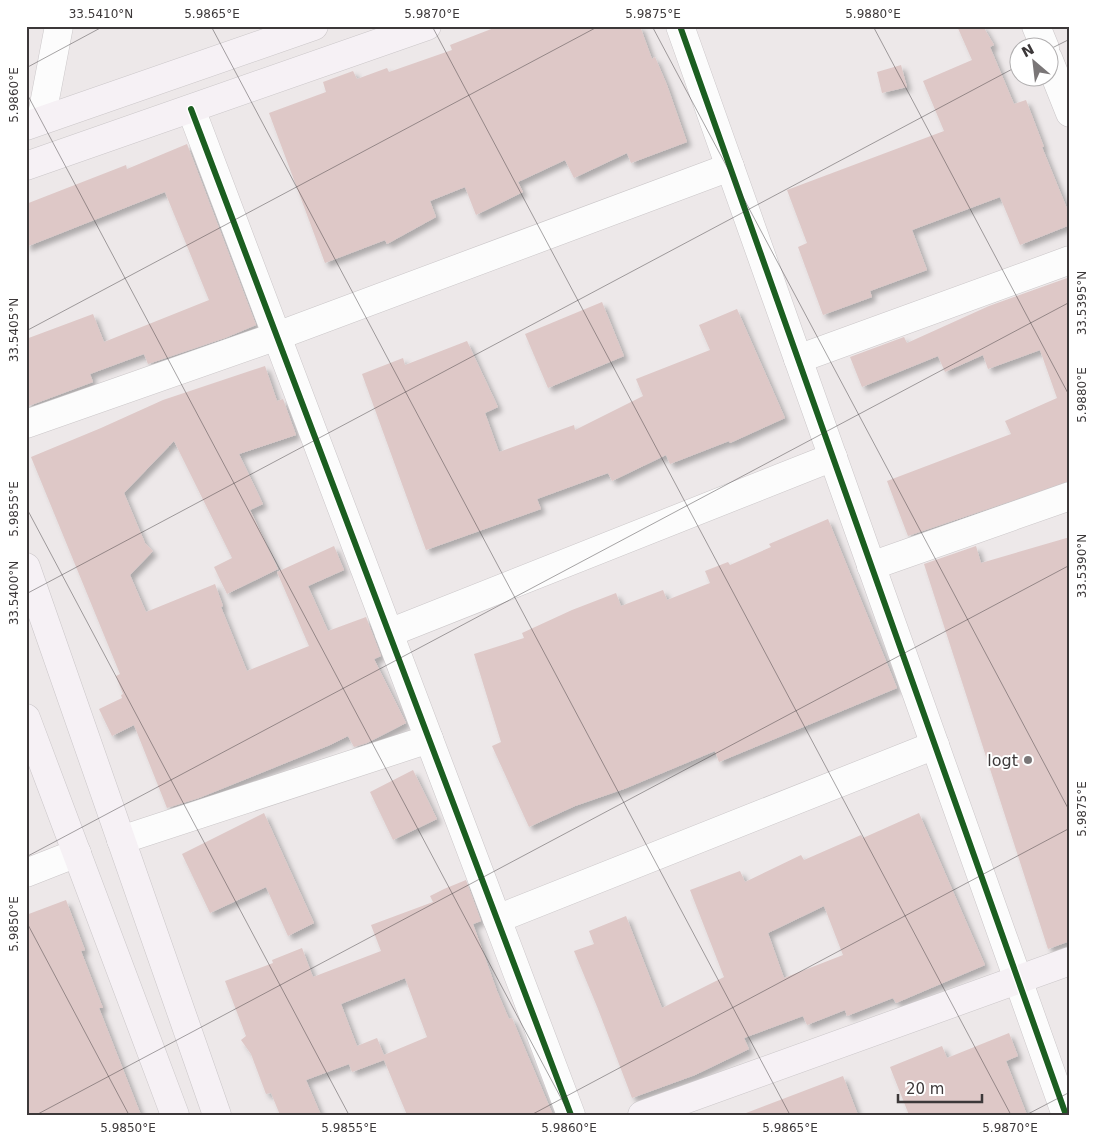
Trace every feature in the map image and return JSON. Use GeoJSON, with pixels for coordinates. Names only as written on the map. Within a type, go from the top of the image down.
{"type":"FeatureCollection","features":[{"type":"Feature","properties":{"kind":"main road"},"geometry":{"type":"LineString","coordinates":[[34,123],[314,26]]}},
{"type":"Feature","properties":{"kind":"main road"},"geometry":{"type":"LineString","coordinates":[[26,166],[428,26]]}},
{"type":"Feature","properties":{"kind":"main road"},"geometry":{"type":"LineString","coordinates":[[26,567],[217,1115]]}},
{"type":"Feature","properties":{"kind":"main road"},"geometry":{"type":"LineString","coordinates":[[29,732],[77,853],[175,1115]]}},
{"type":"Feature","properties":{"kind":"main road"},"geometry":{"type":"LineString","coordinates":[[642,1115],[1070,961]]}},
{"type":"Feature","properties":{"kind":"street"},"geometry":{"type":"LineString","coordinates":[[34,123],[59,26]]}},
{"type":"Feature","properties":{"kind":"street"},"geometry":{"type":"LineString","coordinates":[[680,26],[1066,1115]]}},
{"type":"Feature","properties":{"kind":"street"},"geometry":{"type":"LineString","coordinates":[[1036,26],[1041,38]]}},
{"type":"Feature","properties":{"kind":"street"},"geometry":{"type":"LineString","coordinates":[[1058,83],[1070,113]]}},
{"type":"Feature","properties":{"kind":"street"},"geometry":{"type":"LineString","coordinates":[[191,109],[571,1115]]}},
{"type":"Feature","properties":{"kind":"street"},"geometry":{"type":"LineString","coordinates":[[26,424],[277,336],[730,166]]}},
{"type":"Feature","properties":{"kind":"street"},"geometry":{"type":"LineString","coordinates":[[798,359],[1070,260]]}},
{"type":"Feature","properties":{"kind":"street"},"geometry":{"type":"LineString","coordinates":[[389,633],[833,457]]}},
{"type":"Feature","properties":{"kind":"street"},"geometry":{"type":"LineString","coordinates":[[871,566],[1070,496]]}},
{"type":"Feature","properties":{"kind":"street"},"geometry":{"type":"LineString","coordinates":[[121,840],[429,740]]}},
{"type":"Feature","properties":{"kind":"street"},"geometry":{"type":"LineString","coordinates":[[497,919],[935,745]]}},
{"type":"Feature","properties":{"kind":"street"},"geometry":{"type":"LineString","coordinates":[[26,873],[77,853]]}},
{"type":"Feature","properties":{"kind":"building"},"geometry":{"type":"Polygon","coordinates":[[[499,26],[640,26],[652,59],[655,57],[667,85],[687,142],[631,163],[627,153],[574,178],[565,160],[518,182],[523,192],[476,215],[465,187],[430,201],[436,217],[387,244],[385,240],[325,263],[269,113],[326,92],[323,82],[353,71],[357,79],[387,68],[389,72],[452,50],[450,45],[499,26]]]}},
{"type":"Feature","properties":{"kind":"building"},"geometry":{"type":"Polygon","coordinates":[[[957,26],[983,26],[994,45],[990,47],[1014,104],[1026,100],[1044,147],[1042,147],[1070,216],[1070,225],[1020,245],[1000,197],[912,230],[927,270],[870,291],[872,297],[823,315],[798,247],[807,243],[787,190],[944,131],[923,81],[972,60],[957,26]]]}},
{"type":"Feature","properties":{"kind":"building"},"geometry":{"type":"Polygon","coordinates":[[[901,65],[907,87],[882,93],[877,72],[901,65]]]}},
{"type":"Feature","properties":{"kind":"building"},"geometry":{"type":"Polygon","coordinates":[[[187,144],[256,325],[225,338],[148,364],[144,354],[90,374],[93,382],[26,407],[26,339],[93,314],[104,342],[209,300],[165,192],[26,247],[26,204],[126,165],[127,169],[187,144]]]}},
{"type":"Feature","properties":{"kind":"building"},"geometry":{"type":"Polygon","coordinates":[[[1070,277],[1070,481],[908,536],[887,481],[1011,434],[1005,421],[1057,398],[1040,350],[988,369],[983,355],[945,372],[938,356],[862,387],[850,357],[904,337],[907,343],[989,306],[1070,277]]]}},
{"type":"Feature","properties":{"kind":"building"},"geometry":{"type":"Polygon","coordinates":[[[602,302],[624,356],[548,388],[525,334],[602,302]]]}},
{"type":"Feature","properties":{"kind":"building"},"geometry":{"type":"Polygon","coordinates":[[[737,309],[785,418],[730,443],[729,441],[670,464],[666,455],[612,481],[608,473],[537,499],[541,509],[426,550],[362,374],[403,358],[405,365],[467,341],[498,407],[485,413],[499,452],[574,425],[575,430],[643,396],[636,379],[710,350],[699,325],[737,309]]]}},
{"type":"Feature","properties":{"kind":"building"},"geometry":{"type":"Polygon","coordinates":[[[265,366],[277,401],[283,399],[296,435],[239,454],[263,504],[250,510],[278,569],[227,594],[214,567],[232,558],[174,441],[124,493],[145,543],[153,551],[130,575],[146,612],[215,584],[223,606],[221,607],[247,671],[309,646],[277,572],[334,546],[344,570],[308,586],[328,631],[366,617],[381,656],[374,659],[406,723],[367,743],[354,747],[348,736],[199,798],[167,808],[134,725],[112,736],[99,709],[122,698],[121,695],[123,694],[116,676],[120,674],[31,457],[163,400],[265,366]]]}},
{"type":"Feature","properties":{"kind":"building"},"geometry":{"type":"Polygon","coordinates":[[[828,519],[897,688],[719,762],[715,751],[624,789],[575,806],[529,827],[492,746],[501,742],[474,654],[524,638],[522,633],[572,610],[616,593],[621,606],[663,590],[667,600],[710,583],[705,571],[728,562],[730,565],[771,547],[769,544],[828,519]]]}},
{"type":"Feature","properties":{"kind":"building","name":"logt"},"geometry":{"type":"Polygon","coordinates":[[[1070,537],[1070,941],[1048,949],[924,564],[976,546],[981,563],[1070,537]]]}},
{"type":"Feature","properties":{"kind":"building"},"geometry":{"type":"Polygon","coordinates":[[[413,770],[437,819],[393,840],[370,792],[413,770]]]}},
{"type":"Feature","properties":{"kind":"building"},"geometry":{"type":"Polygon","coordinates":[[[264,813],[314,923],[288,936],[266,887],[210,913],[182,854],[264,813]]]}},
{"type":"Feature","properties":{"kind":"building"},"geometry":{"type":"Polygon","coordinates":[[[919,813],[985,965],[896,1003],[893,998],[847,1016],[845,1010],[807,1025],[803,1016],[744,1038],[749,1049],[695,1075],[632,1098],[574,951],[594,944],[589,931],[626,916],[662,1008],[724,977],[690,890],[740,871],[745,882],[801,855],[804,860],[861,835],[863,838],[919,813]],[[824,906],[768,933],[784,978],[843,955],[824,906]]]}},
{"type":"Feature","properties":{"kind":"building"},"geometry":{"type":"Polygon","coordinates":[[[466,880],[481,921],[473,924],[497,991],[509,1019],[512,1018],[553,1115],[407,1115],[384,1060],[352,1072],[349,1064],[306,1080],[321,1115],[280,1115],[271,1093],[266,1094],[251,1054],[241,1040],[246,1036],[225,981],[273,963],[272,960],[302,948],[313,977],[381,951],[371,925],[433,902],[430,896],[466,880]],[[405,978],[341,1004],[357,1046],[377,1038],[384,1055],[427,1037],[405,978]]]}},
{"type":"Feature","properties":{"kind":"building"},"geometry":{"type":"Polygon","coordinates":[[[66,900],[85,950],[81,951],[103,1008],[99,1008],[141,1115],[26,1115],[26,915],[66,900]]]}},
{"type":"Feature","properties":{"kind":"building"},"geometry":{"type":"Polygon","coordinates":[[[1009,1033],[1018,1056],[1006,1061],[1027,1115],[909,1115],[890,1067],[942,1046],[947,1058],[1009,1033]]]}},
{"type":"Feature","properties":{"kind":"building"},"geometry":{"type":"Polygon","coordinates":[[[843,1076],[858,1115],[746,1115],[746,1113],[843,1076]]]}},
{"type":"Feature","properties":{"kind":"cycle path"},"geometry":{"type":"LineString","coordinates":[[680,26],[1066,1115]]}},
{"type":"Feature","properties":{"kind":"cycle path"},"geometry":{"type":"LineString","coordinates":[[191,109],[571,1115]]}},
{"type":"Feature","properties":{"kind":"place","name":"logt"},"geometry":{"type":"Point","coordinates":[1028,760]}}]}
